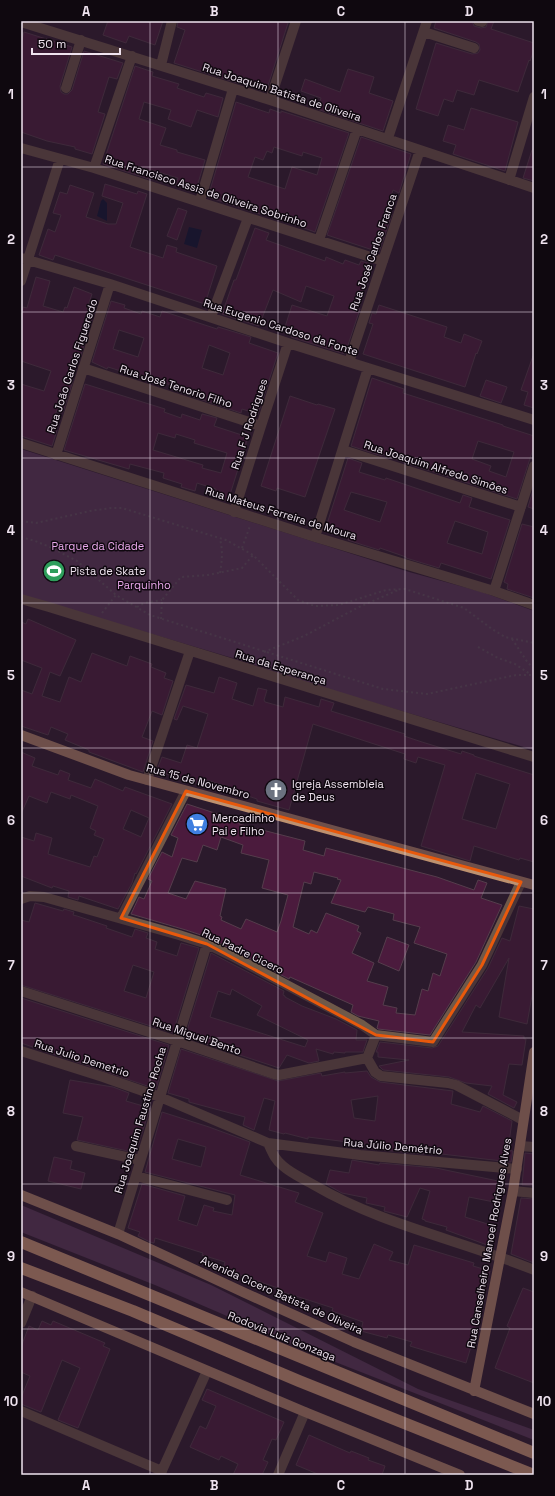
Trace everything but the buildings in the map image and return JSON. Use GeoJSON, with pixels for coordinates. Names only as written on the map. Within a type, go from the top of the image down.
{"type":"FeatureCollection","features":[{"type":"Feature","properties":{"kind":"highway","name":"Rodovia Luiz Gonzaga"},"geometry":{"type":"LineString","coordinates":[[21,1242],[534,1453]]}},
{"type":"Feature","properties":{"kind":"highway"},"geometry":{"type":"LineString","coordinates":[[21,1268],[133,1311],[299,1382],[534,1475]]}},
{"type":"Feature","properties":{"kind":"main road","name":"Rua 15 de Novembro"},"geometry":{"type":"LineString","coordinates":[[21,735],[129,775],[534,885]]}},
{"type":"Feature","properties":{"kind":"main road","name":"Rua Canselheiro Manoel Rodrigues Alves"},"geometry":{"type":"LineString","coordinates":[[474,1391],[517,1169],[534,1052]]}},
{"type":"Feature","properties":{"kind":"main road","name":"Avenida Cicero Batista de Oliveira"},"geometry":{"type":"LineString","coordinates":[[21,1195],[118,1234],[354,1342],[534,1414]]}},
{"type":"Feature","properties":{"kind":"main road"},"geometry":{"type":"LineString","coordinates":[[21,1292],[305,1412],[460,1475]]}},
{"type":"Feature","properties":{"kind":"street"},"geometry":{"type":"LineString","coordinates":[[161,65],[172,21]]}},
{"type":"Feature","properties":{"kind":"street"},"geometry":{"type":"LineString","coordinates":[[270,100],[296,21]]}},
{"type":"Feature","properties":{"kind":"street"},"geometry":{"type":"LineString","coordinates":[[388,138],[427,21]]}},
{"type":"Feature","properties":{"kind":"street","name":"Rua Joaquim Batista de Oliveira"},"geometry":{"type":"LineString","coordinates":[[21,22],[388,138],[534,188]]}},
{"type":"Feature","properties":{"kind":"street"},"geometry":{"type":"LineString","coordinates":[[424,32],[474,48]]}},
{"type":"Feature","properties":{"kind":"street"},"geometry":{"type":"LineString","coordinates":[[66,88],[80,40]]}},
{"type":"Feature","properties":{"kind":"street"},"geometry":{"type":"LineString","coordinates":[[94,168],[132,56]]}},
{"type":"Feature","properties":{"kind":"street"},"geometry":{"type":"LineString","coordinates":[[200,201],[233,89]]}},
{"type":"Feature","properties":{"kind":"street"},"geometry":{"type":"LineString","coordinates":[[509,180],[534,97]]}},
{"type":"Feature","properties":{"kind":"street"},"geometry":{"type":"LineString","coordinates":[[319,240],[357,128]]}},
{"type":"Feature","properties":{"kind":"street","name":"Rua Francisco Assis de Oliveira Sobrinho"},"geometry":{"type":"LineString","coordinates":[[21,148],[94,168],[383,260]]}},
{"type":"Feature","properties":{"kind":"street","name":"Rua José Carlos Franca"},"geometry":{"type":"LineString","coordinates":[[349,362],[420,150]]}},
{"type":"Feature","properties":{"kind":"street"},"geometry":{"type":"LineString","coordinates":[[21,281],[24,259],[60,159]]}},
{"type":"Feature","properties":{"kind":"street"},"geometry":{"type":"LineString","coordinates":[[211,317],[248,218]]}},
{"type":"Feature","properties":{"kind":"street","name":"Rua Eugenio Cardoso da Fonte"},"geometry":{"type":"LineString","coordinates":[[24,259],[110,284],[288,343],[534,420]]}},
{"type":"Feature","properties":{"kind":"street","name":"Rua João Carlos Figueredo"},"geometry":{"type":"LineString","coordinates":[[56,455],[110,284]]}},
{"type":"Feature","properties":{"kind":"street","name":"Rua F J Rodrigues"},"geometry":{"type":"LineString","coordinates":[[234,512],[288,343]]}},
{"type":"Feature","properties":{"kind":"street","name":"Rua José Tenorio Filho"},"geometry":{"type":"LineString","coordinates":[[83,368],[261,426]]}},
{"type":"Feature","properties":{"kind":"street"},"geometry":{"type":"LineString","coordinates":[[315,537],[368,368]]}},
{"type":"Feature","properties":{"kind":"street","name":"Rua Mateus Ferreira de Moura"},"geometry":{"type":"LineString","coordinates":[[21,443],[234,512],[494,591],[534,605]]}},
{"type":"Feature","properties":{"kind":"street","name":"Rua Joaquim Alfredo Simões"},"geometry":{"type":"LineString","coordinates":[[343,450],[521,507]]}},
{"type":"Feature","properties":{"kind":"street"},"geometry":{"type":"LineString","coordinates":[[494,591],[534,466]]}},
{"type":"Feature","properties":{"kind":"street","name":"Rua da Esperança"},"geometry":{"type":"LineString","coordinates":[[21,600],[98,622],[534,758]]}},
{"type":"Feature","properties":{"kind":"street"},"geometry":{"type":"LineString","coordinates":[[147,780],[190,651]]}},
{"type":"Feature","properties":{"kind":"street"},"geometry":{"type":"LineString","coordinates":[[121,918],[186,791]]}},
{"type":"Feature","properties":{"kind":"street"},"geometry":{"type":"LineString","coordinates":[[521,882],[482,964],[433,1042],[376,1035],[367,1058],[375,1072],[383,1077],[448,1083],[462,1088],[523,1120]]}},
{"type":"Feature","properties":{"kind":"street","name":"Rua Padre Cicero"},"geometry":{"type":"LineString","coordinates":[[21,899],[30,896],[44,897],[207,944],[362,1025],[376,1035]]}},
{"type":"Feature","properties":{"kind":"street","name":"Rua Joaquim Faustino Rocha"},"geometry":{"type":"LineString","coordinates":[[118,1234],[207,944]]}},
{"type":"Feature","properties":{"kind":"street","name":"Rua Miguel Bento"},"geometry":{"type":"LineString","coordinates":[[21,991],[279,1075],[367,1058]]}},
{"type":"Feature","properties":{"kind":"street","name":"Rua Julio Demetrio"},"geometry":{"type":"LineString","coordinates":[[21,1051],[160,1097],[268,1143]]}},
{"type":"Feature","properties":{"kind":"street"},"geometry":{"type":"LineString","coordinates":[[268,1143],[276,1159],[283,1166],[325,1191],[369,1212],[403,1225],[500,1256],[534,1270]]}},
{"type":"Feature","properties":{"kind":"street","name":"Rua Júlio Demétrio"},"geometry":{"type":"LineString","coordinates":[[268,1143],[360,1155],[517,1169]]}},
{"type":"Feature","properties":{"kind":"street"},"geometry":{"type":"LineString","coordinates":[[76,1146],[140,1160]]}},
{"type":"Feature","properties":{"kind":"street"},"geometry":{"type":"LineString","coordinates":[[520,1146],[534,1147]]}},
{"type":"Feature","properties":{"kind":"street"},"geometry":{"type":"LineString","coordinates":[[136,1176],[227,1200]]}},
{"type":"Feature","properties":{"kind":"street"},"geometry":{"type":"LineString","coordinates":[[513,1191],[534,1193]]}},
{"type":"Feature","properties":{"kind":"street"},"geometry":{"type":"LineString","coordinates":[[21,1323],[32,1296]]}},
{"type":"Feature","properties":{"kind":"street"},"geometry":{"type":"LineString","coordinates":[[21,1411],[161,1473],[207,1371]]}},
{"type":"Feature","properties":{"kind":"street"},"geometry":{"type":"LineString","coordinates":[[278,1475],[305,1412]]}},
{"type":"Feature","properties":{"kind":"path"},"geometry":{"type":"LineString","coordinates":[[21,521],[36,523],[90,511],[122,508],[220,538],[242,548],[253,555],[298,600],[316,606],[339,605],[386,590],[405,589],[464,608],[492,629],[506,637],[534,643]]}},
{"type":"Feature","properties":{"kind":"path"},"geometry":{"type":"LineString","coordinates":[[242,548],[254,518]]}},
{"type":"Feature","properties":{"kind":"path"},"geometry":{"type":"LineString","coordinates":[[21,538],[45,545],[77,562],[116,595],[150,615],[264,652],[383,688],[427,694],[516,675],[532,675]]}},
{"type":"Feature","properties":{"kind":"path"},"geometry":{"type":"LineString","coordinates":[[220,538],[222,548],[220,573]]}},
{"type":"Feature","properties":{"kind":"path"},"geometry":{"type":"LineString","coordinates":[[161,619],[162,600],[181,577],[208,575],[242,568],[253,555]]}},
{"type":"Feature","properties":{"kind":"path"},"geometry":{"type":"LineString","coordinates":[[264,652],[304,636],[359,607],[399,590]]}},
{"type":"Feature","properties":{"kind":"path"},"geometry":{"type":"LineString","coordinates":[[98,622],[104,609],[116,595]]}},
{"type":"Feature","properties":{"kind":"path"},"geometry":{"type":"LineString","coordinates":[[136,607],[144,603],[162,600]]}},
{"type":"Feature","properties":{"kind":"path"},"geometry":{"type":"LineString","coordinates":[[512,639],[528,663],[534,668]]}},
{"type":"Feature","properties":{"kind":"path"},"geometry":{"type":"LineString","coordinates":[[478,647],[498,658],[515,664],[532,675]]}},
{"type":"Feature","properties":{"kind":"highlighted area"},"geometry":{"type":"Polygon","coordinates":[[[186,791],[521,882],[482,965],[433,1042],[376,1035],[207,944],[121,918],[186,791]]]}},
{"type":"Feature","properties":{"kind":"green space","name":"Parque da Cidade"},"geometry":{"type":"Polygon","coordinates":[[[21,449],[409,572],[482,592],[534,611],[534,750],[334,691],[236,659],[21,595],[21,449]]]}},
{"type":"Feature","properties":{"kind":"green space"},"geometry":{"type":"Polygon","coordinates":[[[21,1205],[211,1285],[418,1389],[534,1430],[534,1440],[315,1354],[155,1285],[21,1232],[21,1205]]]}},
{"type":"Feature","properties":{"kind":"water"},"geometry":{"type":"Polygon","coordinates":[[[103,199],[107,203],[107,221],[97,216],[101,201],[103,199]]]}},
{"type":"Feature","properties":{"kind":"water"},"geometry":{"type":"Polygon","coordinates":[[[189,227],[202,230],[197,248],[184,244],[189,227]]]}},
{"type":"Feature","properties":{"kind":"place","name":"Pista de Skate"},"geometry":{"type":"Point","coordinates":[54,571]}},
{"type":"Feature","properties":{"kind":"place","name":"Igreja Assembleia de Deus"},"geometry":{"type":"Point","coordinates":[276,790]}},
{"type":"Feature","properties":{"kind":"place","name":"Mercadinho Pai e Filho"},"geometry":{"type":"Point","coordinates":[197,824]}},
{"type":"Feature","properties":{"kind":"park label","name":"Parquinho"},"geometry":{"type":"Point","coordinates":[144,585]}}]}
